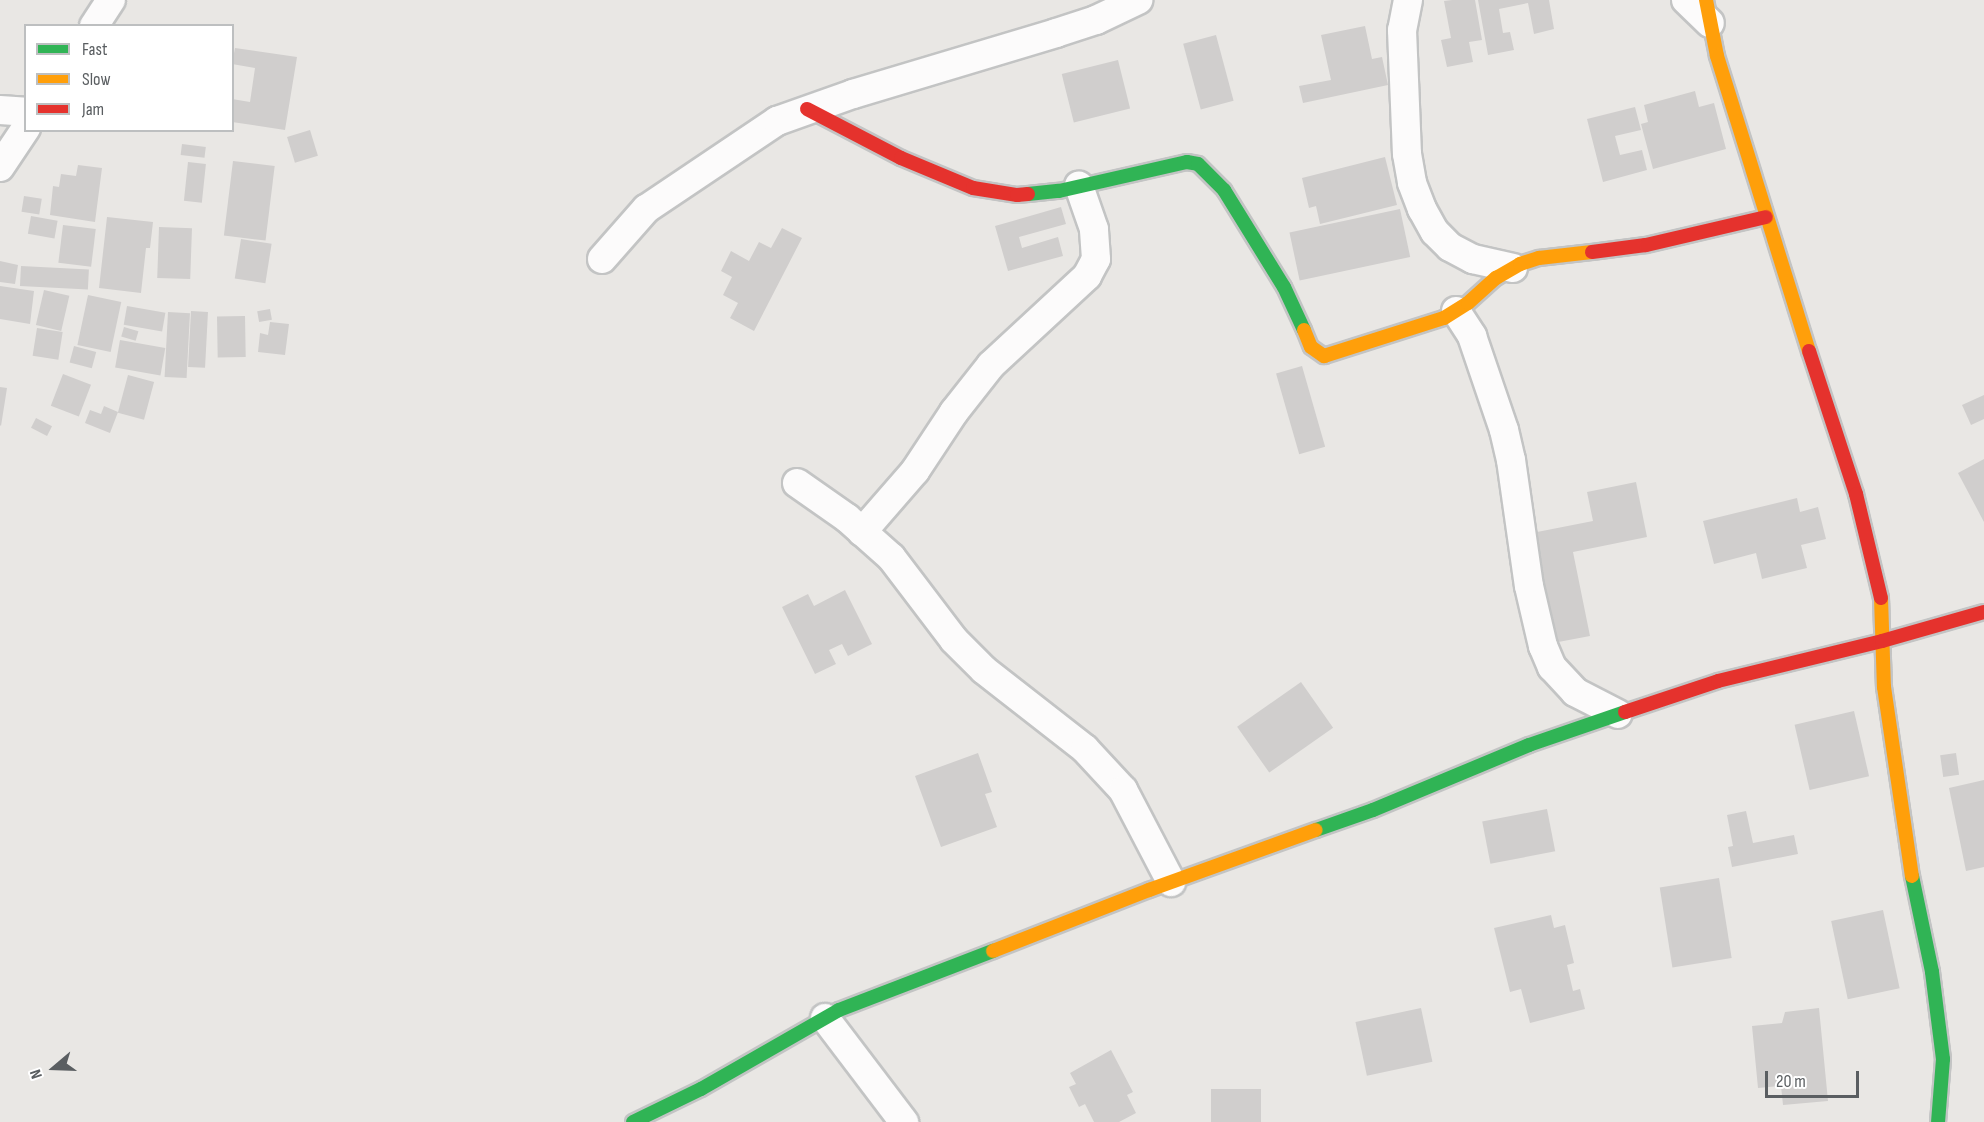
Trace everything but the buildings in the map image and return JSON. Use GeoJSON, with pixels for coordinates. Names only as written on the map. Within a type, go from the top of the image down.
{"type":"FeatureCollection","features":[{"type":"Feature","properties":{"kind":"street"},"geometry":{"type":"LineString","coordinates":[[95,24],[111,0]]}},
{"type":"Feature","properties":{"kind":"street"},"geometry":{"type":"LineString","coordinates":[[602,259],[646,209],[777,121],[807,109],[1096,20],[1138,0]]}},
{"type":"Feature","properties":{"kind":"street"},"geometry":{"type":"LineString","coordinates":[[1408,0],[1402,30],[1407,154],[1412,183],[1422,209],[1435,232],[1450,247],[1473,259],[1514,268]]}},
{"type":"Feature","properties":{"kind":"street"},"geometry":{"type":"LineString","coordinates":[[1686,0],[1708,12],[1766,217],[1856,494],[1881,594],[1884,687],[1896,780],[1909,861],[1932,972],[1943,1059],[1938,1122]]}},
{"type":"Feature","properties":{"kind":"street"},"geometry":{"type":"LineString","coordinates":[[807,109],[902,158],[973,188],[1017,195],[1059,191],[1187,162],[1198,164],[1224,190],[1284,287],[1311,347],[1317,353],[1332,354],[1415,328],[1456,311],[1496,278],[1514,268],[1557,254],[1646,245],[1766,217]]}},
{"type":"Feature","properties":{"kind":"street"},"geometry":{"type":"LineString","coordinates":[[0,110],[24,112]]}},
{"type":"Feature","properties":{"kind":"street"},"geometry":{"type":"LineString","coordinates":[[0,167],[24,131]]}},
{"type":"Feature","properties":{"kind":"street"},"geometry":{"type":"LineString","coordinates":[[862,532],[915,471],[954,412],[991,365],[1087,276],[1096,259],[1094,229],[1079,186]]}},
{"type":"Feature","properties":{"kind":"street"},"geometry":{"type":"LineString","coordinates":[[1456,311],[1472,336],[1504,430],[1511,460],[1529,586],[1543,646],[1552,667],[1575,692],[1618,714]]}},
{"type":"Feature","properties":{"kind":"street"},"geometry":{"type":"LineString","coordinates":[[797,483],[891,557],[954,640],[984,670],[1084,749],[1122,790],[1171,882]]}},
{"type":"Feature","properties":{"kind":"street"},"geometry":{"type":"LineString","coordinates":[[633,1122],[700,1089],[839,1010],[1171,882],[1373,810],[1455,774],[1618,714],[1718,681],[1882,641],[1984,612]]}},
{"type":"Feature","properties":{"kind":"street"},"geometry":{"type":"LineString","coordinates":[[825,1018],[904,1122]]}},
{"type":"Feature","properties":{"kind":"traffic: fast"},"geometry":{"type":"LineString","coordinates":[[1028,194],[1059,191],[1187,162],[1198,164],[1224,190],[1284,287],[1304,330]]}},
{"type":"Feature","properties":{"kind":"traffic: fast"},"geometry":{"type":"LineString","coordinates":[[1316,830],[1373,810],[1529,745],[1625,712]]}},
{"type":"Feature","properties":{"kind":"traffic: fast"},"geometry":{"type":"LineString","coordinates":[[1912,876],[1932,972],[1943,1059],[1938,1122]]}},
{"type":"Feature","properties":{"kind":"traffic: fast"},"geometry":{"type":"LineString","coordinates":[[633,1122],[701,1089],[839,1010],[993,951]]}},
{"type":"Feature","properties":{"kind":"traffic: slow"},"geometry":{"type":"LineString","coordinates":[[1706,0],[1717,56],[1809,351]]}},
{"type":"Feature","properties":{"kind":"traffic: slow"},"geometry":{"type":"LineString","coordinates":[[1304,330],[1311,347],[1324,356],[1444,318],[1468,303],[1496,278],[1520,264],[1539,258],[1592,252]]}},
{"type":"Feature","properties":{"kind":"traffic: slow"},"geometry":{"type":"LineString","coordinates":[[1881,598],[1884,687],[1912,876]]}},
{"type":"Feature","properties":{"kind":"traffic: slow"},"geometry":{"type":"LineString","coordinates":[[993,951],[1149,890],[1316,830]]}},
{"type":"Feature","properties":{"kind":"traffic: jam"},"geometry":{"type":"LineString","coordinates":[[807,109],[901,158],[973,188],[1017,195],[1028,194]]}},
{"type":"Feature","properties":{"kind":"traffic: jam"},"geometry":{"type":"LineString","coordinates":[[1592,252],[1646,245],[1766,217]]}},
{"type":"Feature","properties":{"kind":"traffic: jam"},"geometry":{"type":"LineString","coordinates":[[1809,351],[1856,494],[1881,598]]}},
{"type":"Feature","properties":{"kind":"traffic: jam"},"geometry":{"type":"LineString","coordinates":[[1625,712],[1718,681],[1882,641],[1984,612]]}}]}
